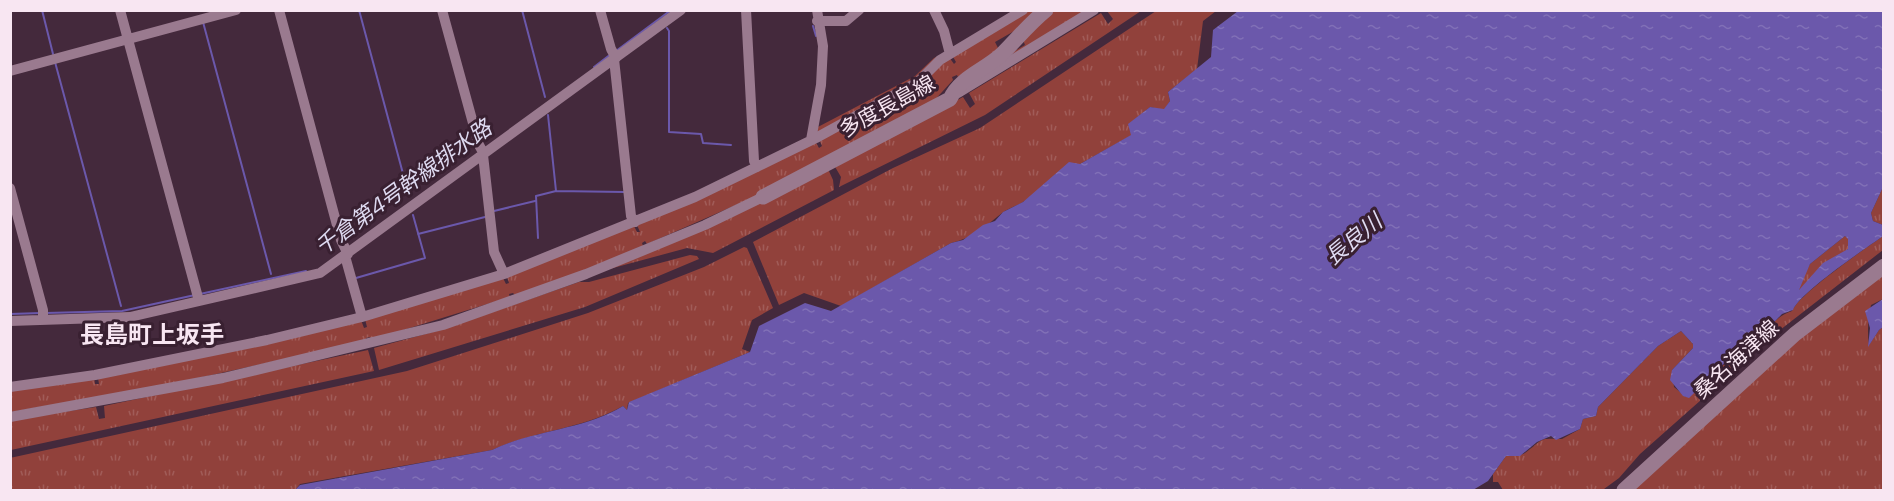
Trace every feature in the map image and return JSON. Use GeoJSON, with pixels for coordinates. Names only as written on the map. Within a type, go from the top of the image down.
{"type":"FeatureCollection","features":[{"type":"Feature","properties":{"kind":"main road","name":"多度長島線"},"geometry":{"type":"LineString","coordinates":[[763,197],[950,99],[955,87],[1001,55],[1025,27],[1046,10]]}},
{"type":"Feature","properties":{"kind":"main road","name":"桑名海津線"},"geometry":{"type":"LineString","coordinates":[[1624,490],[1795,334],[1884,266]]}},
{"type":"Feature","properties":{"kind":"street"},"geometry":{"type":"LineString","coordinates":[[120,10],[198,297]]}},
{"type":"Feature","properties":{"kind":"street"},"geometry":{"type":"LineString","coordinates":[[10,71],[236,10]]}},
{"type":"Feature","properties":{"kind":"street"},"geometry":{"type":"LineString","coordinates":[[279,10],[362,317]]}},
{"type":"Feature","properties":{"kind":"street"},"geometry":{"type":"LineString","coordinates":[[442,10],[482,152],[494,252],[504,274]]}},
{"type":"Feature","properties":{"kind":"street"},"geometry":{"type":"LineString","coordinates":[[600,10],[614,55],[631,216],[635,222]]}},
{"type":"Feature","properties":{"kind":"street"},"geometry":{"type":"LineString","coordinates":[[10,321],[43,316],[130,317],[198,297],[314,275],[614,55],[681,10]]}},
{"type":"Feature","properties":{"kind":"street"},"geometry":{"type":"LineString","coordinates":[[746,10],[754,161],[757,167]]}},
{"type":"Feature","properties":{"kind":"street"},"geometry":{"type":"LineString","coordinates":[[811,140],[821,85],[822,46],[817,16],[846,21],[859,10]]}},
{"type":"Feature","properties":{"kind":"street"},"geometry":{"type":"LineString","coordinates":[[934,10],[944,31],[950,54]]}},
{"type":"Feature","properties":{"kind":"street"},"geometry":{"type":"LineString","coordinates":[[10,387],[128,368],[362,317],[504,274],[635,222],[811,140],[918,82],[940,60],[1023,10]]}},
{"type":"Feature","properties":{"kind":"street"},"geometry":{"type":"LineString","coordinates":[[950,99],[1094,10]]}},
{"type":"Feature","properties":{"kind":"street"},"geometry":{"type":"LineString","coordinates":[[10,188],[43,316]]}},
{"type":"Feature","properties":{"kind":"street"},"geometry":{"type":"LineString","coordinates":[[10,417],[82,406],[223,378],[443,325],[586,274],[705,225],[763,197]]}},
{"type":"Feature","properties":{"kind":"green space"},"geometry":{"type":"Polygon","coordinates":[[[1026,11],[1039,11],[1016,30],[995,42],[999,50],[958,77],[957,75],[952,77],[953,80],[931,104],[761,194],[647,244],[645,241],[642,243],[643,246],[585,270],[515,295],[509,294],[510,297],[371,340],[370,337],[366,338],[366,341],[171,384],[11,412],[10,390],[94,377],[95,384],[99,384],[98,377],[361,320],[364,328],[367,327],[365,319],[503,278],[506,284],[509,283],[507,277],[634,226],[637,232],[640,232],[637,225],[815,141],[819,148],[822,146],[819,139],[949,57],[954,64],[956,62],[952,55],[1026,11]]]}},
{"type":"Feature","properties":{"kind":"green space"},"geometry":{"type":"Polygon","coordinates":[[[1051,11],[1087,11],[1033,45],[1003,58],[1025,45],[1021,35],[1051,11]]]}},
{"type":"Feature","properties":{"kind":"green space"},"geometry":{"type":"Polygon","coordinates":[[[1107,11],[1141,11],[985,115],[839,187],[841,177],[834,165],[963,97],[970,108],[975,104],[969,93],[1101,13],[1108,24],[1113,19],[1107,11]]]}},
{"type":"Feature","properties":{"kind":"green space"},"geometry":{"type":"Polygon","coordinates":[[[1156,11],[1216,11],[1203,21],[1197,69],[1168,92],[1170,101],[1164,110],[1150,107],[1129,124],[1132,135],[1080,164],[1073,165],[1023,202],[1004,211],[972,235],[951,243],[841,306],[804,293],[779,305],[753,242],[893,168],[980,128],[1156,11]]]}},
{"type":"Feature","properties":{"kind":"green space"},"geometry":{"type":"Polygon","coordinates":[[[944,53],[919,79],[818,132],[816,128],[915,76],[934,58],[944,53]]]}},
{"type":"Feature","properties":{"kind":"green space"},"geometry":{"type":"Polygon","coordinates":[[[828,169],[834,190],[713,253],[687,248],[602,271],[828,169]]]}},
{"type":"Feature","properties":{"kind":"green space"},"geometry":{"type":"Polygon","coordinates":[[[1883,187],[1883,225],[1873,221],[1871,213],[1883,187]]]}},
{"type":"Feature","properties":{"kind":"green space"},"geometry":{"type":"Polygon","coordinates":[[[1845,236],[1848,238],[1848,249],[1799,290],[1798,286],[1810,264],[1845,236]]]}},
{"type":"Feature","properties":{"kind":"green space"},"geometry":{"type":"Polygon","coordinates":[[[1883,236],[1883,250],[1780,330],[1640,454],[1619,478],[1604,489],[1503,490],[1498,482],[1493,482],[1493,474],[1506,456],[1523,454],[1541,440],[1562,439],[1580,429],[1583,419],[1596,416],[1598,407],[1658,346],[1681,331],[1693,344],[1693,348],[1672,370],[1674,387],[1686,397],[1746,344],[1759,337],[1779,317],[1792,311],[1797,303],[1820,283],[1883,236]]]}},
{"type":"Feature","properties":{"kind":"green space"},"geometry":{"type":"Polygon","coordinates":[[[744,247],[747,248],[773,308],[752,320],[742,349],[750,352],[628,403],[627,410],[623,406],[591,420],[524,438],[492,450],[300,484],[296,489],[291,490],[11,490],[10,458],[407,371],[588,313],[704,267],[744,247]]]}},
{"type":"Feature","properties":{"kind":"green space"},"geometry":{"type":"Polygon","coordinates":[[[690,255],[697,256],[699,259],[585,307],[379,370],[374,348],[444,329],[579,282],[589,282],[690,255]]]}},
{"type":"Feature","properties":{"kind":"green space"},"geometry":{"type":"Polygon","coordinates":[[[1883,273],[1883,299],[1871,305],[1868,330],[1869,345],[1883,327],[1883,490],[1633,490],[1805,334],[1883,273]]]}},
{"type":"Feature","properties":{"kind":"green space"},"geometry":{"type":"Polygon","coordinates":[[[368,350],[374,371],[11,450],[10,420],[96,407],[99,419],[105,418],[104,406],[368,350]]]}},
{"type":"Feature","properties":{"kind":"water","name":"長良川"},"geometry":{"type":"Polygon","coordinates":[[[1238,11],[1883,11],[1883,187],[1871,213],[1873,221],[1883,225],[1883,236],[1819,283],[1798,302],[1793,310],[1782,314],[1753,344],[1750,339],[1747,341],[1689,398],[1683,396],[1670,380],[1672,370],[1693,348],[1693,344],[1681,331],[1658,346],[1598,407],[1596,416],[1583,419],[1580,429],[1556,440],[1551,436],[1537,442],[1520,456],[1506,456],[1488,481],[1473,490],[291,490],[300,485],[492,450],[524,438],[592,420],[623,406],[627,410],[629,402],[750,352],[759,326],[805,303],[831,311],[951,243],[963,240],[983,225],[995,221],[1003,212],[1023,202],[1069,162],[1080,164],[1131,135],[1128,124],[1150,107],[1164,109],[1170,101],[1168,92],[1211,57],[1213,30],[1238,11]],[[1845,236],[1810,264],[1799,290],[1823,263],[1848,249],[1848,239],[1845,236]]]}},
{"type":"Feature","properties":{"kind":"water"},"geometry":{"type":"Polygon","coordinates":[[[1883,299],[1883,327],[1868,347],[1870,328],[1865,311],[1883,299]]]}},
{"type":"Feature","properties":{"kind":"waterway"},"geometry":{"type":"LineString","coordinates":[[42,10],[53,54]]}},
{"type":"Feature","properties":{"kind":"waterway"},"geometry":{"type":"LineString","coordinates":[[359,10],[409,196]]}},
{"type":"Feature","properties":{"kind":"waterway"},"geometry":{"type":"LineString","coordinates":[[522,10],[545,97]]}},
{"type":"Feature","properties":{"kind":"waterway","name":"千倉第4号幹線排水路"},"geometry":{"type":"LineString","coordinates":[[616,51],[671,10]]}},
{"type":"Feature","properties":{"kind":"waterway"},"geometry":{"type":"LineString","coordinates":[[203,22],[271,274]]}},
{"type":"Feature","properties":{"kind":"waterway"},"geometry":{"type":"LineString","coordinates":[[813,26],[816,36]]}},
{"type":"Feature","properties":{"kind":"waterway"},"geometry":{"type":"LineString","coordinates":[[667,28],[669,31],[669,132],[701,134],[703,143],[731,145]]}},
{"type":"Feature","properties":{"kind":"waterway","name":"千倉第4号幹線排水路"},"geometry":{"type":"LineString","coordinates":[[594,67],[611,54]]}},
{"type":"Feature","properties":{"kind":"waterway"},"geometry":{"type":"LineString","coordinates":[[55,62],[121,306]]}},
{"type":"Feature","properties":{"kind":"waterway"},"geometry":{"type":"LineString","coordinates":[[538,238],[536,196],[556,191],[548,115]]}},
{"type":"Feature","properties":{"kind":"waterway"},"geometry":{"type":"LineString","coordinates":[[556,191],[624,192]]}},
{"type":"Feature","properties":{"kind":"waterway"},"geometry":{"type":"LineString","coordinates":[[494,211],[535,201]]}},
{"type":"Feature","properties":{"kind":"waterway"},"geometry":{"type":"LineString","coordinates":[[356,278],[425,258],[413,215]]}},
{"type":"Feature","properties":{"kind":"waterway"},"geometry":{"type":"LineString","coordinates":[[418,234],[485,217]]}},
{"type":"Feature","properties":{"kind":"waterway","name":"千倉第4号幹線排水路"},"geometry":{"type":"LineString","coordinates":[[200,294],[306,271]]}},
{"type":"Feature","properties":{"kind":"waterway","name":"千倉第4号幹線排水路"},"geometry":{"type":"LineString","coordinates":[[46,313],[122,311],[195,295]]}},
{"type":"Feature","properties":{"kind":"waterway","name":"千倉第4号幹線排水路"},"geometry":{"type":"LineString","coordinates":[[10,314],[41,313]]}},
{"type":"Feature","properties":{"kind":"district","name":"長島町上坂手"},"geometry":{"type":"Point","coordinates":[152,334]}}]}
